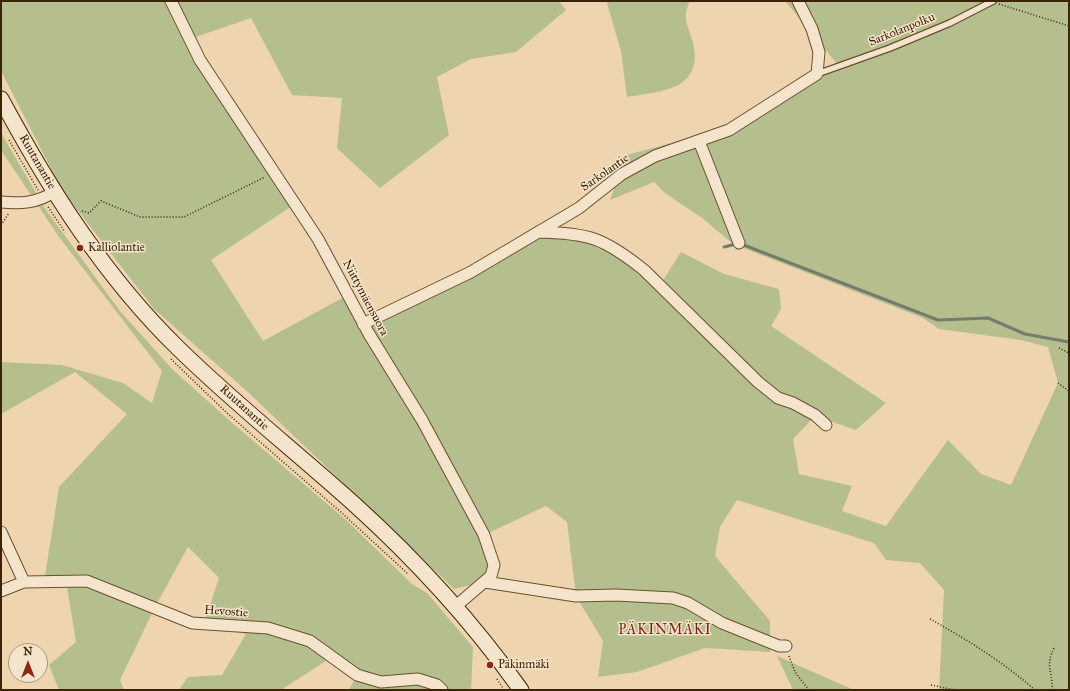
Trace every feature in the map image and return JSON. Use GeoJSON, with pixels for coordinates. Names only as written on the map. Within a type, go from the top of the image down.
{"type":"FeatureCollection","features":[{"type":"Feature","properties":{"kind":"street","name":"Niittymäensuora"},"geometry":{"type":"LineString","coordinates":[[171,1],[200,60],[318,238],[363,324],[422,420],[484,535],[494,565],[491,576],[456,606]]}},
{"type":"Feature","properties":{"kind":"street"},"geometry":{"type":"LineString","coordinates":[[798,1],[812,29],[819,52],[817,74]]}},
{"type":"Feature","properties":{"kind":"street","name":"Sarkolantie"},"geometry":{"type":"LineString","coordinates":[[363,324],[471,272],[579,208],[622,174],[655,156],[729,130],[817,74]]}},
{"type":"Feature","properties":{"kind":"street","name":"Ruutanantie"},"geometry":{"type":"LineString","coordinates":[[1,99],[54,192],[88,243],[139,306],[176,347],[234,400],[354,504],[412,559],[479,632],[521,690]]}},
{"type":"Feature","properties":{"kind":"street"},"geometry":{"type":"LineString","coordinates":[[699,141],[739,243]]}},
{"type":"Feature","properties":{"kind":"street"},"geometry":{"type":"LineString","coordinates":[[1,202],[35,202],[43,200],[54,192]]}},
{"type":"Feature","properties":{"kind":"street"},"geometry":{"type":"LineString","coordinates":[[538,232],[569,233],[590,236],[631,259],[758,382],[778,398],[810,412],[826,425]]}},
{"type":"Feature","properties":{"kind":"street"},"geometry":{"type":"LineString","coordinates":[[1,532],[24,582]]}},
{"type":"Feature","properties":{"kind":"street","name":"Hevostie"},"geometry":{"type":"LineString","coordinates":[[1,591],[24,582],[87,581],[192,623],[268,628],[310,641],[357,675],[381,682],[418,679],[437,685],[442,690]]}},
{"type":"Feature","properties":{"kind":"street"},"geometry":{"type":"LineString","coordinates":[[485,582],[576,596],[616,595],[673,598],[688,603],[722,623],[779,646],[786,646]]}},
{"type":"Feature","properties":{"kind":"lane","name":"Sarkolanpolku"},"geometry":{"type":"LineString","coordinates":[[817,74],[890,48],[950,23],[992,1]]}},
{"type":"Feature","properties":{"kind":"path"},"geometry":{"type":"LineString","coordinates":[[992,1],[1069,26]]}},
{"type":"Feature","properties":{"kind":"path"},"geometry":{"type":"LineString","coordinates":[[64,207],[89,213],[102,201],[140,217],[184,217],[274,172]]}},
{"type":"Feature","properties":{"kind":"path"},"geometry":{"type":"LineString","coordinates":[[1,225],[16,203]]}},
{"type":"Feature","properties":{"kind":"path"},"geometry":{"type":"LineString","coordinates":[[1059,348],[1069,353]]}},
{"type":"Feature","properties":{"kind":"path"},"geometry":{"type":"LineString","coordinates":[[1058,383],[1069,391]]}},
{"type":"Feature","properties":{"kind":"path"},"geometry":{"type":"LineString","coordinates":[[930,620],[965,638],[1012,670],[1035,690]]}},
{"type":"Feature","properties":{"kind":"path"},"geometry":{"type":"LineString","coordinates":[[786,646],[795,672],[809,690]]}},
{"type":"Feature","properties":{"kind":"path"},"geometry":{"type":"LineString","coordinates":[[1052,690],[1052,677],[1049,668],[1049,659],[1055,646]]}},
{"type":"Feature","properties":{"kind":"path"},"geometry":{"type":"LineString","coordinates":[[931,685],[955,690]]}},
{"type":"Feature","properties":{"kind":"green space"},"geometry":{"type":"Polygon","coordinates":[[[1,1],[559,1],[566,10],[516,52],[471,59],[437,77],[449,135],[380,188],[337,148],[342,98],[292,95],[251,18],[190,39],[295,204],[211,260],[263,341],[348,295],[363,324],[538,232],[590,236],[660,285],[681,252],[724,274],[779,289],[781,309],[771,326],[886,403],[856,430],[815,416],[793,439],[799,474],[852,486],[842,511],[886,526],[948,440],[981,474],[1011,485],[1058,383],[1048,347],[1021,340],[939,329],[923,318],[733,244],[702,218],[665,193],[654,182],[610,200],[627,155],[719,130],[838,65],[785,1],[1069,1],[1069,690],[939,690],[944,590],[920,563],[886,560],[874,543],[737,500],[720,527],[715,556],[770,621],[770,652],[705,648],[637,672],[598,677],[603,641],[576,596],[567,522],[546,506],[484,535],[494,565],[485,582],[454,589],[249,393],[154,309],[62,190],[1,71],[1,1]]]}},
{"type":"Feature","properties":{"kind":"green space"},"geometry":{"type":"Polygon","coordinates":[[[609,1],[690,1],[686,12],[686,20],[692,39],[695,56],[693,69],[687,78],[678,85],[667,89],[654,93],[627,97],[621,51],[607,3],[609,1]]]}},
{"type":"Feature","properties":{"kind":"green space"},"geometry":{"type":"Polygon","coordinates":[[[1,133],[46,210],[120,311],[173,370],[346,520],[412,584],[427,593],[473,647],[471,690],[349,690],[357,675],[332,657],[281,690],[179,690],[188,677],[222,675],[246,634],[204,623],[219,578],[188,547],[155,607],[120,680],[124,690],[59,690],[49,665],[76,642],[66,581],[44,582],[59,487],[127,414],[75,372],[1,414],[1,362],[62,365],[123,383],[152,403],[162,371],[59,237],[1,150],[1,133]]]}},
{"type":"Feature","properties":{"kind":"green space"},"geometry":{"type":"Polygon","coordinates":[[[777,656],[854,690],[793,690],[777,656]]]}},
{"type":"Feature","properties":{"kind":"waterway"},"geometry":{"type":"LineString","coordinates":[[724,247],[736,244]]}},
{"type":"Feature","properties":{"kind":"waterway"},"geometry":{"type":"LineString","coordinates":[[741,244],[938,320],[988,318],[1025,334],[1069,342]]}},
{"type":"Feature","properties":{"kind":"place","name":"Kalliolantie"},"geometry":{"type":"Point","coordinates":[80,248]}},
{"type":"Feature","properties":{"kind":"place","name":"Päkinmäki"},"geometry":{"type":"Point","coordinates":[490,665]}},
{"type":"Feature","properties":{"kind":"district","name":"PÄKINMÄKI"},"geometry":{"type":"Point","coordinates":[665,631]}}]}
